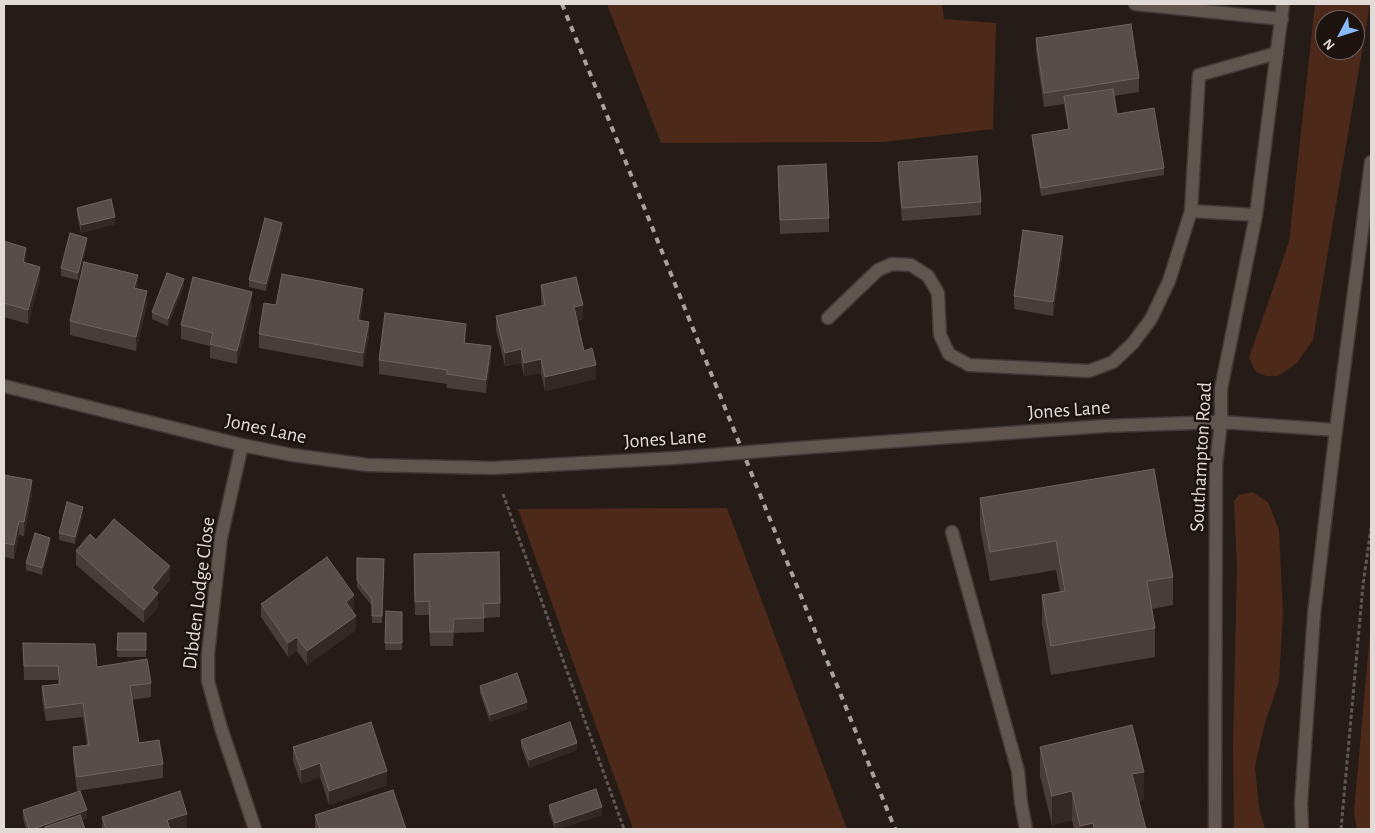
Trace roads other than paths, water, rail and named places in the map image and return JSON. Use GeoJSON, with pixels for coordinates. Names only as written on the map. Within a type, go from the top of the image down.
{"type":"FeatureCollection","features":[{"type":"Feature","properties":{"kind":"street"},"geometry":{"type":"LineString","coordinates":[[1135,4],[1282,19]]}},
{"type":"Feature","properties":{"kind":"street","name":"Southampton Road"},"geometry":{"type":"LineString","coordinates":[[1215,828],[1216,464],[1221,422],[1221,389],[1256,215],[1283,4]]}},
{"type":"Feature","properties":{"kind":"street"},"geometry":{"type":"LineString","coordinates":[[828,318],[878,270],[892,264],[911,265],[928,276],[938,293],[940,335],[949,354],[969,365],[1090,371],[1113,362],[1133,344],[1151,320],[1169,281],[1191,211],[1199,75],[1277,53]]}},
{"type":"Feature","properties":{"kind":"street"},"geometry":{"type":"LineString","coordinates":[[1302,829],[1301,804],[1314,614],[1336,430],[1367,222],[1371,162]]}},
{"type":"Feature","properties":{"kind":"street"},"geometry":{"type":"LineString","coordinates":[[1191,211],[1256,215]]}},
{"type":"Feature","properties":{"kind":"street","name":"Jones Lane"},"geometry":{"type":"LineString","coordinates":[[4,386],[242,445],[292,455],[368,465],[493,468],[675,458],[1105,426],[1221,422],[1336,430]]}},
{"type":"Feature","properties":{"kind":"street","name":"Dibden Lodge Close"},"geometry":{"type":"LineString","coordinates":[[242,445],[221,538],[208,654],[208,681],[221,728],[254,829]]}},
{"type":"Feature","properties":{"kind":"street"},"geometry":{"type":"LineString","coordinates":[[952,532],[1018,771],[1026,829]]}},
{"type":"Feature","properties":{"kind":"railway"},"geometry":{"type":"LineString","coordinates":[[562,4],[895,829]]}}]}
